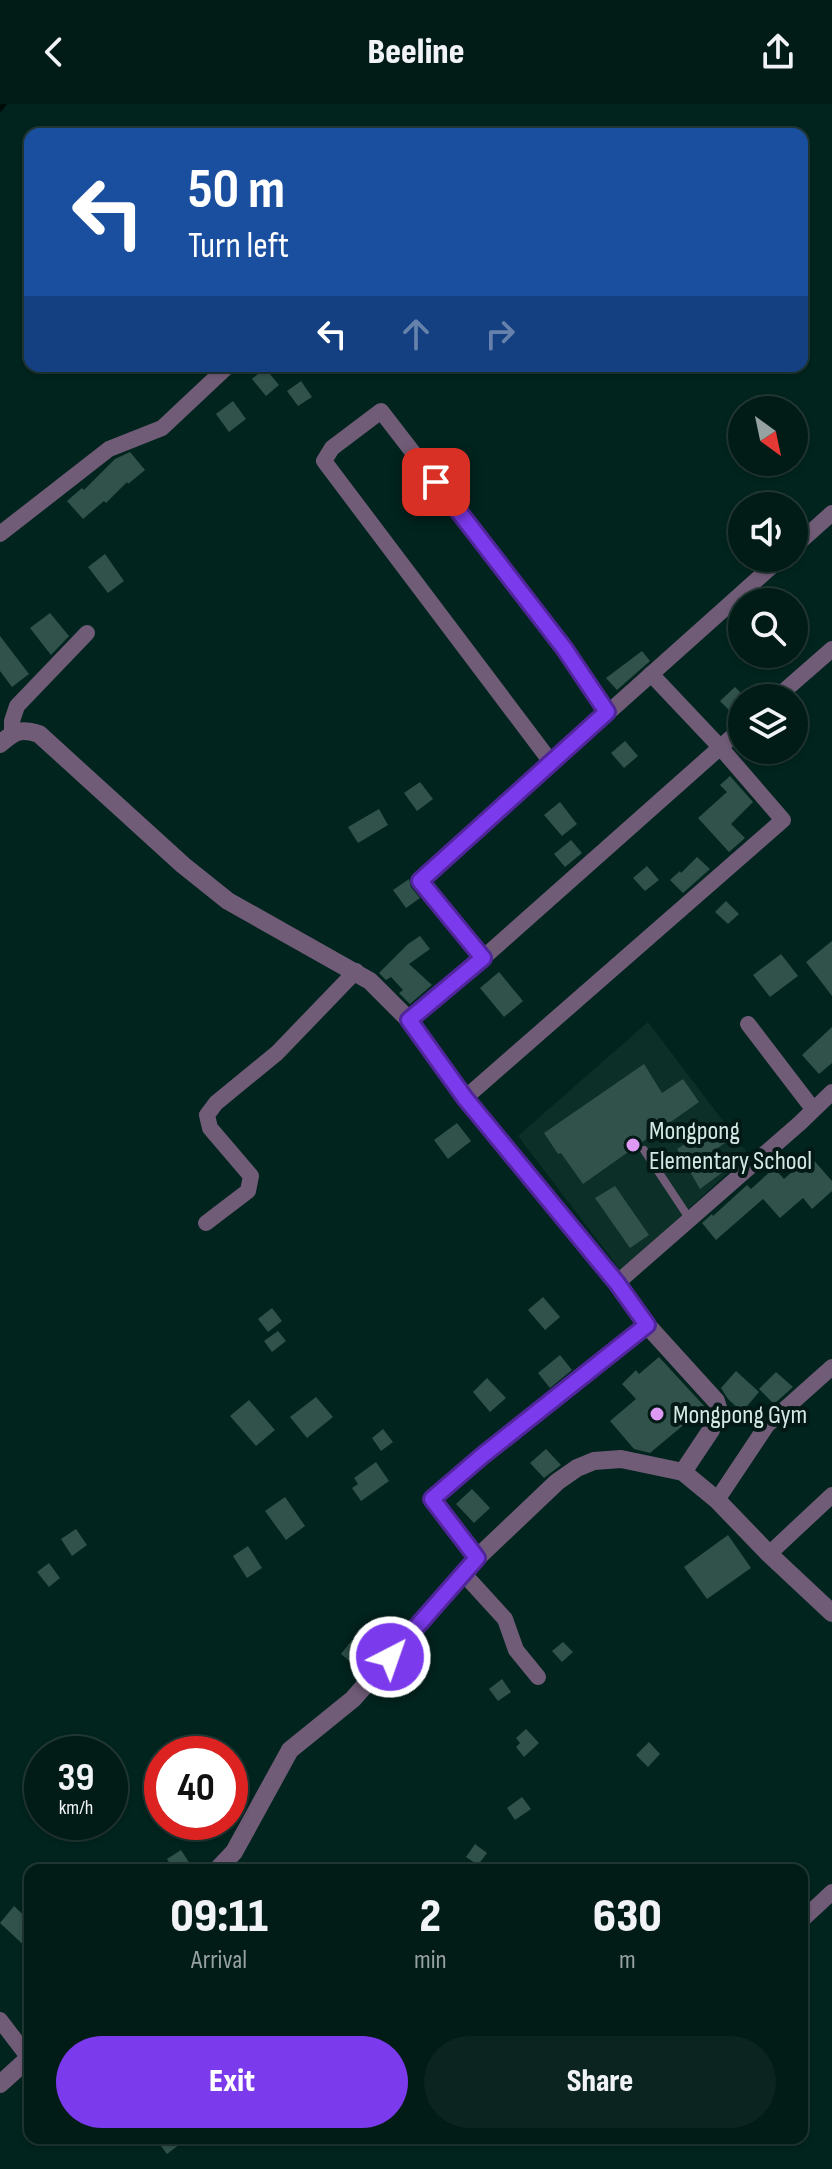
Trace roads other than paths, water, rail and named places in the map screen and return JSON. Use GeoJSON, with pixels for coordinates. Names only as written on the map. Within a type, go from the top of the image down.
{"type":"FeatureCollection","features":[{"type":"Feature","properties":{"kind":"street"},"geometry":{"type":"LineString","coordinates":[[0,534],[109,449],[162,428],[222,372]]}},
{"type":"Feature","properties":{"kind":"street"},"geometry":{"type":"LineString","coordinates":[[551,762],[324,461],[332,448],[381,411],[564,648],[607,712]]}},
{"type":"Feature","properties":{"kind":"street"},"geometry":{"type":"LineString","coordinates":[[808,534],[832,513]]}},
{"type":"Feature","properties":{"kind":"street"},"geometry":{"type":"LineString","coordinates":[[483,958],[420,881],[765,572]]}},
{"type":"Feature","properties":{"kind":"street"},"geometry":{"type":"LineString","coordinates":[[6,739],[17,706],[87,633]]}},
{"type":"Feature","properties":{"kind":"street"},"geometry":{"type":"LineString","coordinates":[[792,684],[832,649]]}},
{"type":"Feature","properties":{"kind":"street"},"geometry":{"type":"LineString","coordinates":[[465,1098],[783,820],[651,674]]}},
{"type":"Feature","properties":{"kind":"street"},"geometry":{"type":"LineString","coordinates":[[6,739],[26,730],[39,734],[183,865],[228,901],[356,971],[409,1020],[465,1098],[617,1283],[647,1325],[716,1401],[719,1411],[711,1430],[683,1472]]}},
{"type":"Feature","properties":{"kind":"street"},"geometry":{"type":"LineString","coordinates":[[409,1020],[728,740]]}},
{"type":"Feature","properties":{"kind":"street"},"geometry":{"type":"LineString","coordinates":[[206,1223],[248,1191],[251,1176],[210,1128],[207,1115],[216,1103],[277,1053],[356,971]]}},
{"type":"Feature","properties":{"kind":"street"},"geometry":{"type":"LineString","coordinates":[[748,1024],[813,1109]]}},
{"type":"Feature","properties":{"kind":"street"},"geometry":{"type":"LineString","coordinates":[[617,1283],[832,1092]]}},
{"type":"Feature","properties":{"kind":"street"},"geometry":{"type":"LineString","coordinates":[[477,1558],[432,1499],[647,1325]]}},
{"type":"Feature","properties":{"kind":"street"},"geometry":{"type":"LineString","coordinates":[[717,1500],[767,1425],[832,1367]]}},
{"type":"Feature","properties":{"kind":"street"},"geometry":{"type":"LineString","coordinates":[[223,1864],[234,1852],[290,1750],[353,1699],[477,1558],[557,1482],[577,1468],[594,1461],[621,1459],[683,1472],[717,1500],[832,1613]]}},
{"type":"Feature","properties":{"kind":"street"},"geometry":{"type":"LineString","coordinates":[[769,1554],[832,1495]]}},
{"type":"Feature","properties":{"kind":"street"},"geometry":{"type":"LineString","coordinates":[[463,1573],[505,1619],[516,1650],[538,1677]]}},
{"type":"Feature","properties":{"kind":"street"},"geometry":{"type":"LineString","coordinates":[[808,1914],[832,1892]]}},
{"type":"Feature","properties":{"kind":"street"},"geometry":{"type":"LineString","coordinates":[[0,2020],[24,2051]]}},
{"type":"Feature","properties":{"kind":"street"},"geometry":{"type":"LineString","coordinates":[[0,2084],[24,2062]]}},
{"type":"Feature","properties":{"kind":"lane"},"geometry":{"type":"LineString","coordinates":[[644,1150],[689,1218]]}},
{"type":"Feature","properties":{"kind":"waterway"},"geometry":{"type":"LineString","coordinates":[[0,109],[4,104]]}},
{"type":"Feature","properties":{"kind":"place","name":"Mongpong Elementary School"},"geometry":{"type":"Point","coordinates":[633,1145]}},
{"type":"Feature","properties":{"kind":"place","name":"Mongpong Gym"},"geometry":{"type":"Point","coordinates":[657,1414]}}]}
